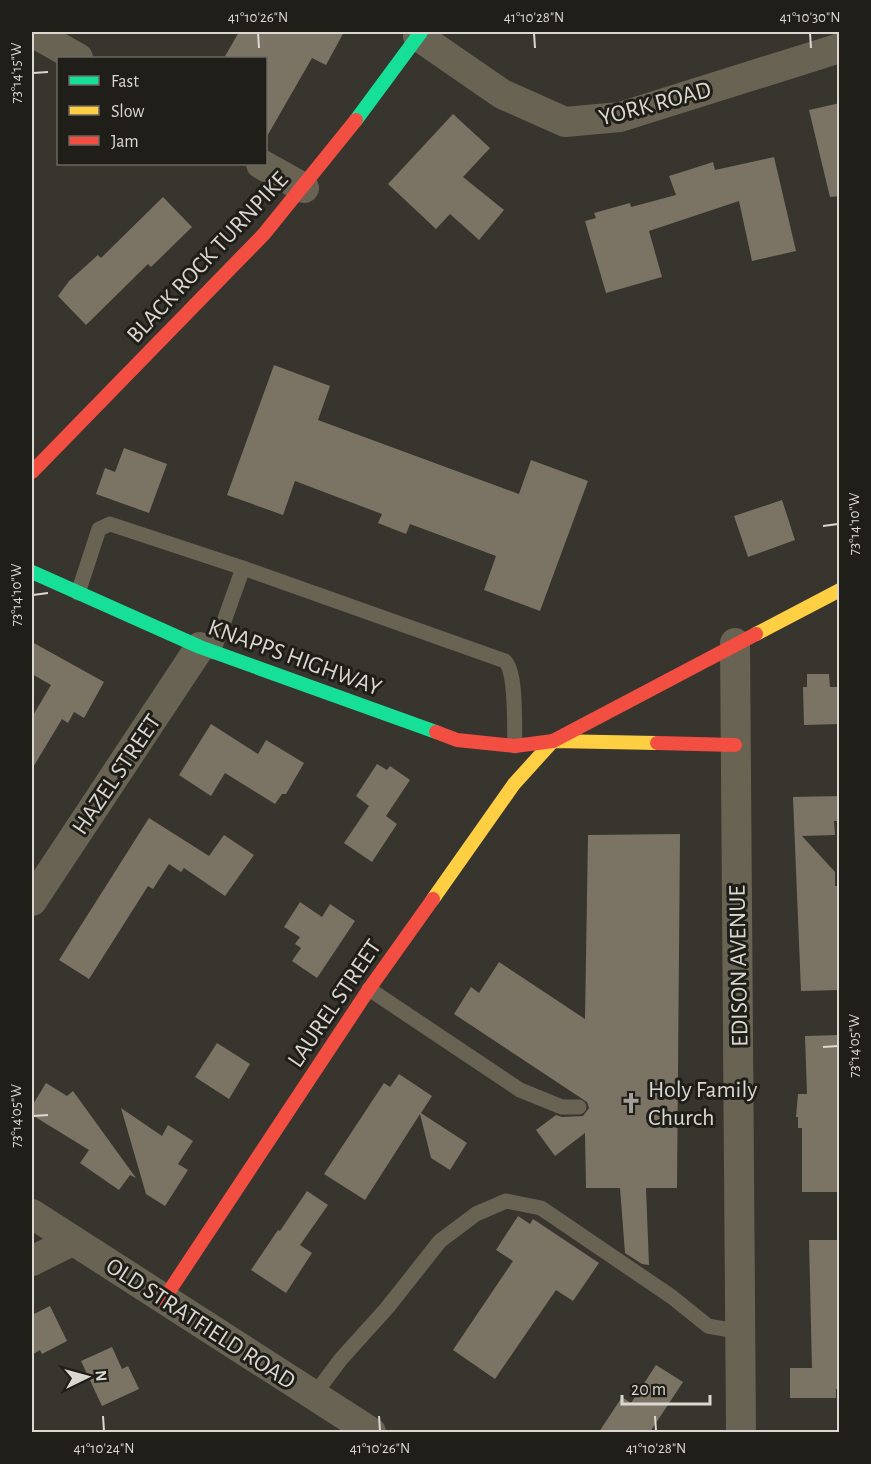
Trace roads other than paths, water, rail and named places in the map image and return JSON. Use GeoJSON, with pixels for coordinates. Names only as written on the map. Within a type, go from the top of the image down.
{"type":"FeatureCollection","features":[{"type":"Feature","properties":{"kind":"street"},"geometry":{"type":"LineString","coordinates":[[32,32],[76,57]]}},
{"type":"Feature","properties":{"kind":"street","name":"YORK ROAD"},"geometry":{"type":"LineString","coordinates":[[419,34],[502,94],[565,122],[620,117],[840,48]]}},
{"type":"Feature","properties":{"kind":"street","name":"BLACK ROCK TURNPIKE"},"geometry":{"type":"LineString","coordinates":[[32,472],[264,234],[346,134],[419,34]]}},
{"type":"Feature","properties":{"kind":"street"},"geometry":{"type":"LineString","coordinates":[[263,165],[304,188]]}},
{"type":"Feature","properties":{"kind":"street","name":"KNAPPS HIGHWAY"},"geometry":{"type":"LineString","coordinates":[[32,573],[207,650],[457,740],[514,746],[553,741],[735,745]]}},
{"type":"Feature","properties":{"kind":"street","name":"KNAPPS HIGHWAY"},"geometry":{"type":"LineString","coordinates":[[553,741],[840,590]]}},
{"type":"Feature","properties":{"kind":"street","name":"EDISON AVENUE"},"geometry":{"type":"LineString","coordinates":[[735,644],[741,1432]]}},
{"type":"Feature","properties":{"kind":"street","name":"HAZEL STREET"},"geometry":{"type":"LineString","coordinates":[[32,901],[207,650]]}},
{"type":"Feature","properties":{"kind":"street","name":"LAUREL STREET"},"geometry":{"type":"LineString","coordinates":[[164,1299],[369,989],[514,784],[553,741]]}},
{"type":"Feature","properties":{"kind":"street","name":"OLD STRATFIELD ROAD"},"geometry":{"type":"LineString","coordinates":[[32,1214],[371,1432]]}},
{"type":"Feature","properties":{"kind":"street"},"geometry":{"type":"LineString","coordinates":[[32,1260],[72,1240]]}},
{"type":"Feature","properties":{"kind":"lane"},"geometry":{"type":"LineString","coordinates":[[78,593],[99,529],[110,524],[243,568],[505,661],[509,665],[512,677],[514,746]]}},
{"type":"Feature","properties":{"kind":"lane"},"geometry":{"type":"LineString","coordinates":[[207,650],[243,568]]}},
{"type":"Feature","properties":{"kind":"lane"},"geometry":{"type":"LineString","coordinates":[[369,989],[520,1090],[562,1107],[579,1107]]}},
{"type":"Feature","properties":{"kind":"lane"},"geometry":{"type":"LineString","coordinates":[[314,1395],[341,1359],[387,1308],[440,1241],[476,1214],[506,1201],[541,1208],[672,1297],[708,1326],[741,1332]]}},
{"type":"Feature","properties":{"kind":"place","name":"Holy Family Church"},"geometry":{"type":"Point","coordinates":[631,1103]}}]}
